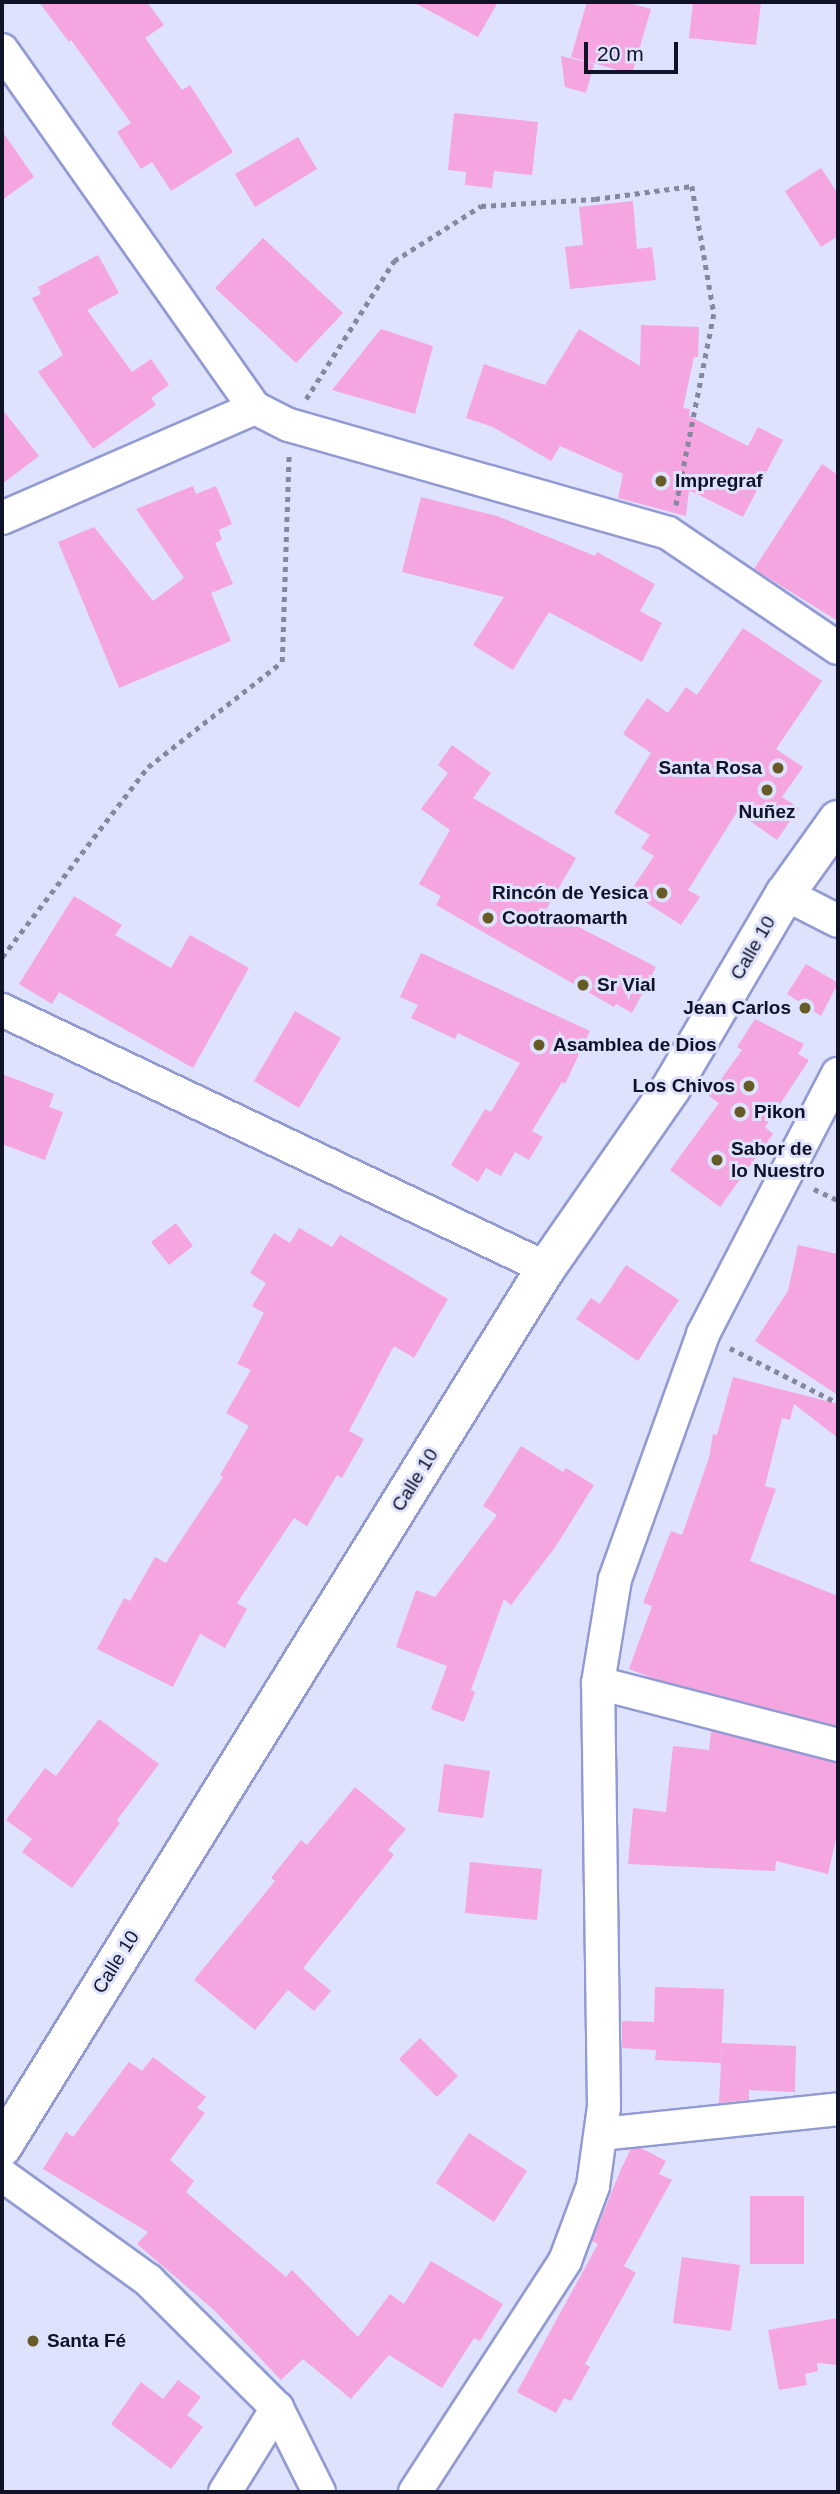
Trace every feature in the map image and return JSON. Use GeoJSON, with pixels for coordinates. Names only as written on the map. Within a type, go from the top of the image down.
{"type":"FeatureCollection","features":[{"type":"Feature","properties":{"kind":"main road","name":"Calle 10"},"geometry":{"type":"LineString","coordinates":[[2,2147],[546,1268],[671,1088],[785,894],[838,820]]}},
{"type":"Feature","properties":{"kind":"street"},"geometry":{"type":"LineString","coordinates":[[2,50],[255,408],[289,425],[668,533],[838,648]]}},
{"type":"Feature","properties":{"kind":"street"},"geometry":{"type":"LineString","coordinates":[[2,517],[255,408]]}},
{"type":"Feature","properties":{"kind":"street"},"geometry":{"type":"LineString","coordinates":[[785,894],[838,921]]}},
{"type":"Feature","properties":{"kind":"street"},"geometry":{"type":"LineString","coordinates":[[2,1010],[546,1268]]}},
{"type":"Feature","properties":{"kind":"street"},"geometry":{"type":"LineString","coordinates":[[415,2492],[565,2261],[593,2186],[604,2107],[598,1683],[615,1580],[704,1334],[838,1074]]}},
{"type":"Feature","properties":{"kind":"street"},"geometry":{"type":"LineString","coordinates":[[598,1683],[838,1745]]}},
{"type":"Feature","properties":{"kind":"street"},"geometry":{"type":"LineString","coordinates":[[602,2134],[838,2109]]}},
{"type":"Feature","properties":{"kind":"street"},"geometry":{"type":"LineString","coordinates":[[2,2175],[148,2280],[277,2408],[318,2492]]}},
{"type":"Feature","properties":{"kind":"street"},"geometry":{"type":"LineString","coordinates":[[225,2492],[277,2408]]}},
{"type":"Feature","properties":{"kind":"path"},"geometry":{"type":"LineString","coordinates":[[2,957],[148,767],[282,662],[289,425],[394,261],[481,206],[594,199],[692,186],[714,314],[682,487],[668,533]]}},
{"type":"Feature","properties":{"kind":"path"},"geometry":{"type":"LineString","coordinates":[[704,1334],[838,1403]]}},
{"type":"Feature","properties":{"kind":"building"},"geometry":{"type":"Polygon","coordinates":[[[39,2],[147,2],[164,25],[145,38],[182,90],[190,85],[233,152],[171,191],[152,162],[141,169],[117,132],[131,123],[71,40],[69,42],[39,2]]]}},
{"type":"Feature","properties":{"kind":"building"},"geometry":{"type":"Polygon","coordinates":[[[413,2],[498,2],[478,37],[413,2]]]}},
{"type":"Feature","properties":{"kind":"building"},"geometry":{"type":"Polygon","coordinates":[[[587,2],[626,2],[651,9],[632,74],[571,57],[587,2]]]}},
{"type":"Feature","properties":{"kind":"building"},"geometry":{"type":"Polygon","coordinates":[[[693,2],[761,2],[756,45],[689,38],[693,2]]]}},
{"type":"Feature","properties":{"kind":"building"},"geometry":{"type":"Polygon","coordinates":[[[561,56],[594,64],[586,93],[565,87],[561,56]]]}},
{"type":"Feature","properties":{"kind":"building"},"geometry":{"type":"Polygon","coordinates":[[[454,113],[538,122],[532,175],[494,171],[492,188],[465,185],[466,172],[448,170],[454,113]]]}},
{"type":"Feature","properties":{"kind":"building"},"geometry":{"type":"Polygon","coordinates":[[[2,131],[34,177],[2,200],[2,131]]]}},
{"type":"Feature","properties":{"kind":"building"},"geometry":{"type":"Polygon","coordinates":[[[298,137],[317,169],[255,207],[235,174],[298,137]]]}},
{"type":"Feature","properties":{"kind":"building"},"geometry":{"type":"Polygon","coordinates":[[[821,168],[838,194],[838,236],[821,247],[785,191],[821,168]]]}},
{"type":"Feature","properties":{"kind":"building"},"geometry":{"type":"Polygon","coordinates":[[[633,201],[637,249],[652,247],[656,280],[570,289],[565,247],[583,245],[579,207],[633,201]]]}},
{"type":"Feature","properties":{"kind":"building"},"geometry":{"type":"Polygon","coordinates":[[[263,238],[343,313],[296,363],[215,288],[263,238]]]}},
{"type":"Feature","properties":{"kind":"building"},"geometry":{"type":"Polygon","coordinates":[[[98,255],[119,293],[87,310],[132,372],[151,359],[169,385],[151,398],[156,405],[93,449],[38,372],[63,355],[32,298],[41,294],[38,287],[98,255]]]}},
{"type":"Feature","properties":{"kind":"building"},"geometry":{"type":"Polygon","coordinates":[[[641,325],[699,327],[698,357],[694,357],[683,408],[690,409],[689,416],[748,446],[758,427],[783,440],[743,517],[689,490],[686,516],[618,498],[623,474],[560,446],[551,461],[493,427],[466,418],[484,364],[545,385],[579,329],[640,366],[641,325]]]}},
{"type":"Feature","properties":{"kind":"building"},"geometry":{"type":"Polygon","coordinates":[[[381,329],[433,346],[415,414],[332,390],[381,329]]]}},
{"type":"Feature","properties":{"kind":"building"},"geometry":{"type":"Polygon","coordinates":[[[2,409],[39,456],[2,484],[2,409]]]}},
{"type":"Feature","properties":{"kind":"building"},"geometry":{"type":"Polygon","coordinates":[[[822,464],[838,475],[838,621],[754,569],[822,464]]]}},
{"type":"Feature","properties":{"kind":"building"},"geometry":{"type":"Polygon","coordinates":[[[193,486],[196,494],[216,486],[232,524],[219,530],[222,540],[215,543],[233,584],[211,593],[231,641],[119,688],[58,542],[94,527],[153,601],[184,578],[136,509],[193,486]]]}},
{"type":"Feature","properties":{"kind":"building"},"geometry":{"type":"Polygon","coordinates":[[[421,497],[497,516],[595,556],[597,552],[655,584],[640,611],[662,623],[642,662],[549,612],[513,670],[473,645],[504,597],[402,572],[421,497]]]}},
{"type":"Feature","properties":{"kind":"building"},"geometry":{"type":"Polygon","coordinates":[[[743,628],[822,681],[776,749],[803,767],[782,797],[799,808],[777,840],[737,812],[688,890],[700,897],[681,925],[630,892],[654,856],[641,848],[650,835],[614,813],[651,753],[623,734],[647,698],[668,713],[686,687],[697,695],[743,628]]]}},
{"type":"Feature","properties":{"kind":"building"},"geometry":{"type":"Polygon","coordinates":[[[452,745],[491,773],[473,798],[576,858],[546,910],[656,967],[632,1013],[616,1004],[614,1007],[436,905],[441,896],[419,884],[450,830],[421,809],[448,773],[438,765],[452,745]]]}},
{"type":"Feature","properties":{"kind":"building"},"geometry":{"type":"Polygon","coordinates":[[[74,896],[122,925],[115,935],[171,968],[190,935],[249,968],[193,1068],[59,992],[52,1004],[19,984],[74,896]]]}},
{"type":"Feature","properties":{"kind":"building"},"geometry":{"type":"Polygon","coordinates":[[[421,953],[590,1031],[565,1084],[562,1082],[532,1131],[543,1137],[529,1160],[515,1152],[501,1176],[486,1168],[478,1182],[451,1165],[485,1109],[491,1112],[520,1063],[458,1033],[455,1039],[411,1018],[418,1005],[400,997],[421,953]]]}},
{"type":"Feature","properties":{"kind":"building"},"geometry":{"type":"Polygon","coordinates":[[[806,964],[838,983],[821,1016],[787,994],[806,964]]]}},
{"type":"Feature","properties":{"kind":"building"},"geometry":{"type":"Polygon","coordinates":[[[295,1011],[341,1038],[299,1108],[254,1081],[295,1011]]]}},
{"type":"Feature","properties":{"kind":"building"},"geometry":{"type":"Polygon","coordinates":[[[755,1019],[804,1044],[798,1054],[809,1060],[765,1127],[773,1134],[720,1207],[670,1170],[719,1103],[709,1096],[742,1050],[737,1047],[755,1019]]]}},
{"type":"Feature","properties":{"kind":"building"},"geometry":{"type":"Polygon","coordinates":[[[2,1074],[54,1094],[49,1107],[63,1112],[45,1160],[2,1144],[2,1074]]]}},
{"type":"Feature","properties":{"kind":"building"},"geometry":{"type":"Polygon","coordinates":[[[176,1223],[193,1246],[169,1265],[151,1242],[176,1223]]]}},
{"type":"Feature","properties":{"kind":"building"},"geometry":{"type":"Polygon","coordinates":[[[299,1228],[332,1247],[340,1235],[448,1299],[414,1358],[394,1346],[349,1431],[364,1439],[342,1478],[337,1475],[307,1526],[294,1518],[237,1603],[247,1609],[225,1648],[200,1634],[173,1687],[97,1649],[124,1598],[130,1601],[155,1557],[166,1563],[223,1477],[220,1475],[249,1426],[226,1413],[251,1370],[237,1364],[264,1313],[252,1306],[266,1283],[250,1273],[274,1233],[290,1243],[299,1228]]]}},
{"type":"Feature","properties":{"kind":"building"},"geometry":{"type":"Polygon","coordinates":[[[798,1245],[838,1254],[838,1395],[755,1341],[788,1291],[798,1245]]]}},
{"type":"Feature","properties":{"kind":"building"},"geometry":{"type":"Polygon","coordinates":[[[626,1265],[679,1300],[638,1361],[576,1319],[591,1298],[600,1304],[626,1265]]]}},
{"type":"Feature","properties":{"kind":"building"},"geometry":{"type":"Polygon","coordinates":[[[733,1377],[838,1404],[838,1438],[794,1404],[790,1420],[782,1418],[765,1486],[776,1489],[750,1561],[838,1596],[838,1726],[655,1679],[629,1669],[652,1606],[643,1603],[671,1531],[682,1535],[709,1458],[713,1434],[717,1435],[733,1377]]]}},
{"type":"Feature","properties":{"kind":"building"},"geometry":{"type":"Polygon","coordinates":[[[521,1446],[563,1472],[566,1468],[594,1485],[556,1546],[511,1605],[504,1599],[471,1690],[475,1692],[464,1722],[431,1709],[447,1666],[396,1647],[416,1590],[435,1597],[497,1515],[483,1506],[521,1446]]]}},
{"type":"Feature","properties":{"kind":"building"},"geometry":{"type":"Polygon","coordinates":[[[99,1719],[159,1764],[117,1820],[120,1823],[72,1888],[22,1852],[32,1839],[6,1820],[45,1768],[56,1776],[99,1719]]]}},
{"type":"Feature","properties":{"kind":"building"},"geometry":{"type":"Polygon","coordinates":[[[711,1731],[838,1763],[838,1830],[828,1874],[776,1861],[775,1871],[628,1864],[633,1808],[666,1812],[673,1746],[709,1750],[711,1731]]]}},
{"type":"Feature","properties":{"kind":"building"},"geometry":{"type":"Polygon","coordinates":[[[444,1764],[490,1771],[483,1818],[438,1812],[444,1764]]]}},
{"type":"Feature","properties":{"kind":"building"},"geometry":{"type":"Polygon","coordinates":[[[355,1787],[406,1829],[388,1850],[394,1855],[303,1968],[331,1991],[314,2011],[288,1990],[255,2030],[194,1980],[275,1881],[271,1878],[301,1840],[307,1845],[355,1787]]]}},
{"type":"Feature","properties":{"kind":"building"},"geometry":{"type":"Polygon","coordinates":[[[470,1862],[542,1869],[537,1920],[465,1913],[470,1862]]]}},
{"type":"Feature","properties":{"kind":"building"},"geometry":{"type":"Polygon","coordinates":[[[655,1987],[724,1989],[721,2063],[655,2060],[656,2050],[622,2048],[622,2021],[654,2022],[655,1987]]]}},
{"type":"Feature","properties":{"kind":"building"},"geometry":{"type":"Polygon","coordinates":[[[420,2038],[458,2076],[437,2097],[399,2059],[420,2038]]]}},
{"type":"Feature","properties":{"kind":"building"},"geometry":{"type":"Polygon","coordinates":[[[722,2043],[796,2046],[795,2092],[749,2090],[749,2100],[719,2103],[722,2043]]]}},
{"type":"Feature","properties":{"kind":"building"},"geometry":{"type":"Polygon","coordinates":[[[153,2057],[206,2097],[197,2108],[205,2113],[170,2160],[194,2181],[186,2192],[286,2277],[292,2270],[358,2337],[390,2294],[404,2304],[431,2261],[503,2304],[480,2341],[474,2338],[442,2388],[389,2355],[351,2399],[303,2359],[281,2380],[214,2310],[137,2244],[148,2232],[43,2169],[66,2132],[73,2137],[129,2062],[142,2071],[153,2057]]]}},
{"type":"Feature","properties":{"kind":"building"},"geometry":{"type":"Polygon","coordinates":[[[469,2133],[527,2171],[494,2222],[436,2183],[469,2133]]]}},
{"type":"Feature","properties":{"kind":"building"},"geometry":{"type":"Polygon","coordinates":[[[641,2148],[666,2161],[659,2174],[672,2180],[624,2266],[636,2273],[585,2364],[590,2367],[571,2401],[564,2398],[556,2413],[517,2392],[598,2244],[592,2241],[631,2149],[641,2148]]]}},
{"type":"Feature","properties":{"kind":"building"},"geometry":{"type":"Polygon","coordinates":[[[750,2196],[804,2196],[804,2264],[750,2264],[750,2196]]]}},
{"type":"Feature","properties":{"kind":"building"},"geometry":{"type":"Polygon","coordinates":[[[682,2257],[740,2265],[731,2331],[673,2323],[682,2257]]]}},
{"type":"Feature","properties":{"kind":"building"},"geometry":{"type":"Polygon","coordinates":[[[838,2318],[838,2365],[817,2363],[818,2371],[805,2374],[807,2385],[779,2390],[768,2330],[838,2318]]]}},
{"type":"Feature","properties":{"kind":"building"},"geometry":{"type":"Polygon","coordinates":[[[178,2380],[201,2397],[187,2415],[203,2427],[171,2469],[111,2424],[141,2382],[163,2399],[178,2380]]]}},
{"type":"Feature","properties":{"kind":"place","name":"Impregraf"},"geometry":{"type":"Point","coordinates":[661,481]}},
{"type":"Feature","properties":{"kind":"place","name":"Santa Rosa"},"geometry":{"type":"Point","coordinates":[778,768]}},
{"type":"Feature","properties":{"kind":"place","name":"Nuñez"},"geometry":{"type":"Point","coordinates":[767,790]}},
{"type":"Feature","properties":{"kind":"place","name":"Rincón de Yesica"},"geometry":{"type":"Point","coordinates":[662,893]}},
{"type":"Feature","properties":{"kind":"place","name":"Cootraomarth"},"geometry":{"type":"Point","coordinates":[488,918]}},
{"type":"Feature","properties":{"kind":"place","name":"Sr Vial"},"geometry":{"type":"Point","coordinates":[583,985]}},
{"type":"Feature","properties":{"kind":"place","name":"Jean Carlos"},"geometry":{"type":"Point","coordinates":[805,1008]}},
{"type":"Feature","properties":{"kind":"place","name":"Asamblea de Dios"},"geometry":{"type":"Point","coordinates":[539,1045]}},
{"type":"Feature","properties":{"kind":"place","name":"Los Chivos"},"geometry":{"type":"Point","coordinates":[749,1086]}},
{"type":"Feature","properties":{"kind":"place","name":"Pikon"},"geometry":{"type":"Point","coordinates":[740,1112]}},
{"type":"Feature","properties":{"kind":"place","name":"Sabor de lo Nuestro"},"geometry":{"type":"Point","coordinates":[717,1160]}},
{"type":"Feature","properties":{"kind":"place","name":"Santa Fé"},"geometry":{"type":"Point","coordinates":[33,2341]}}]}
